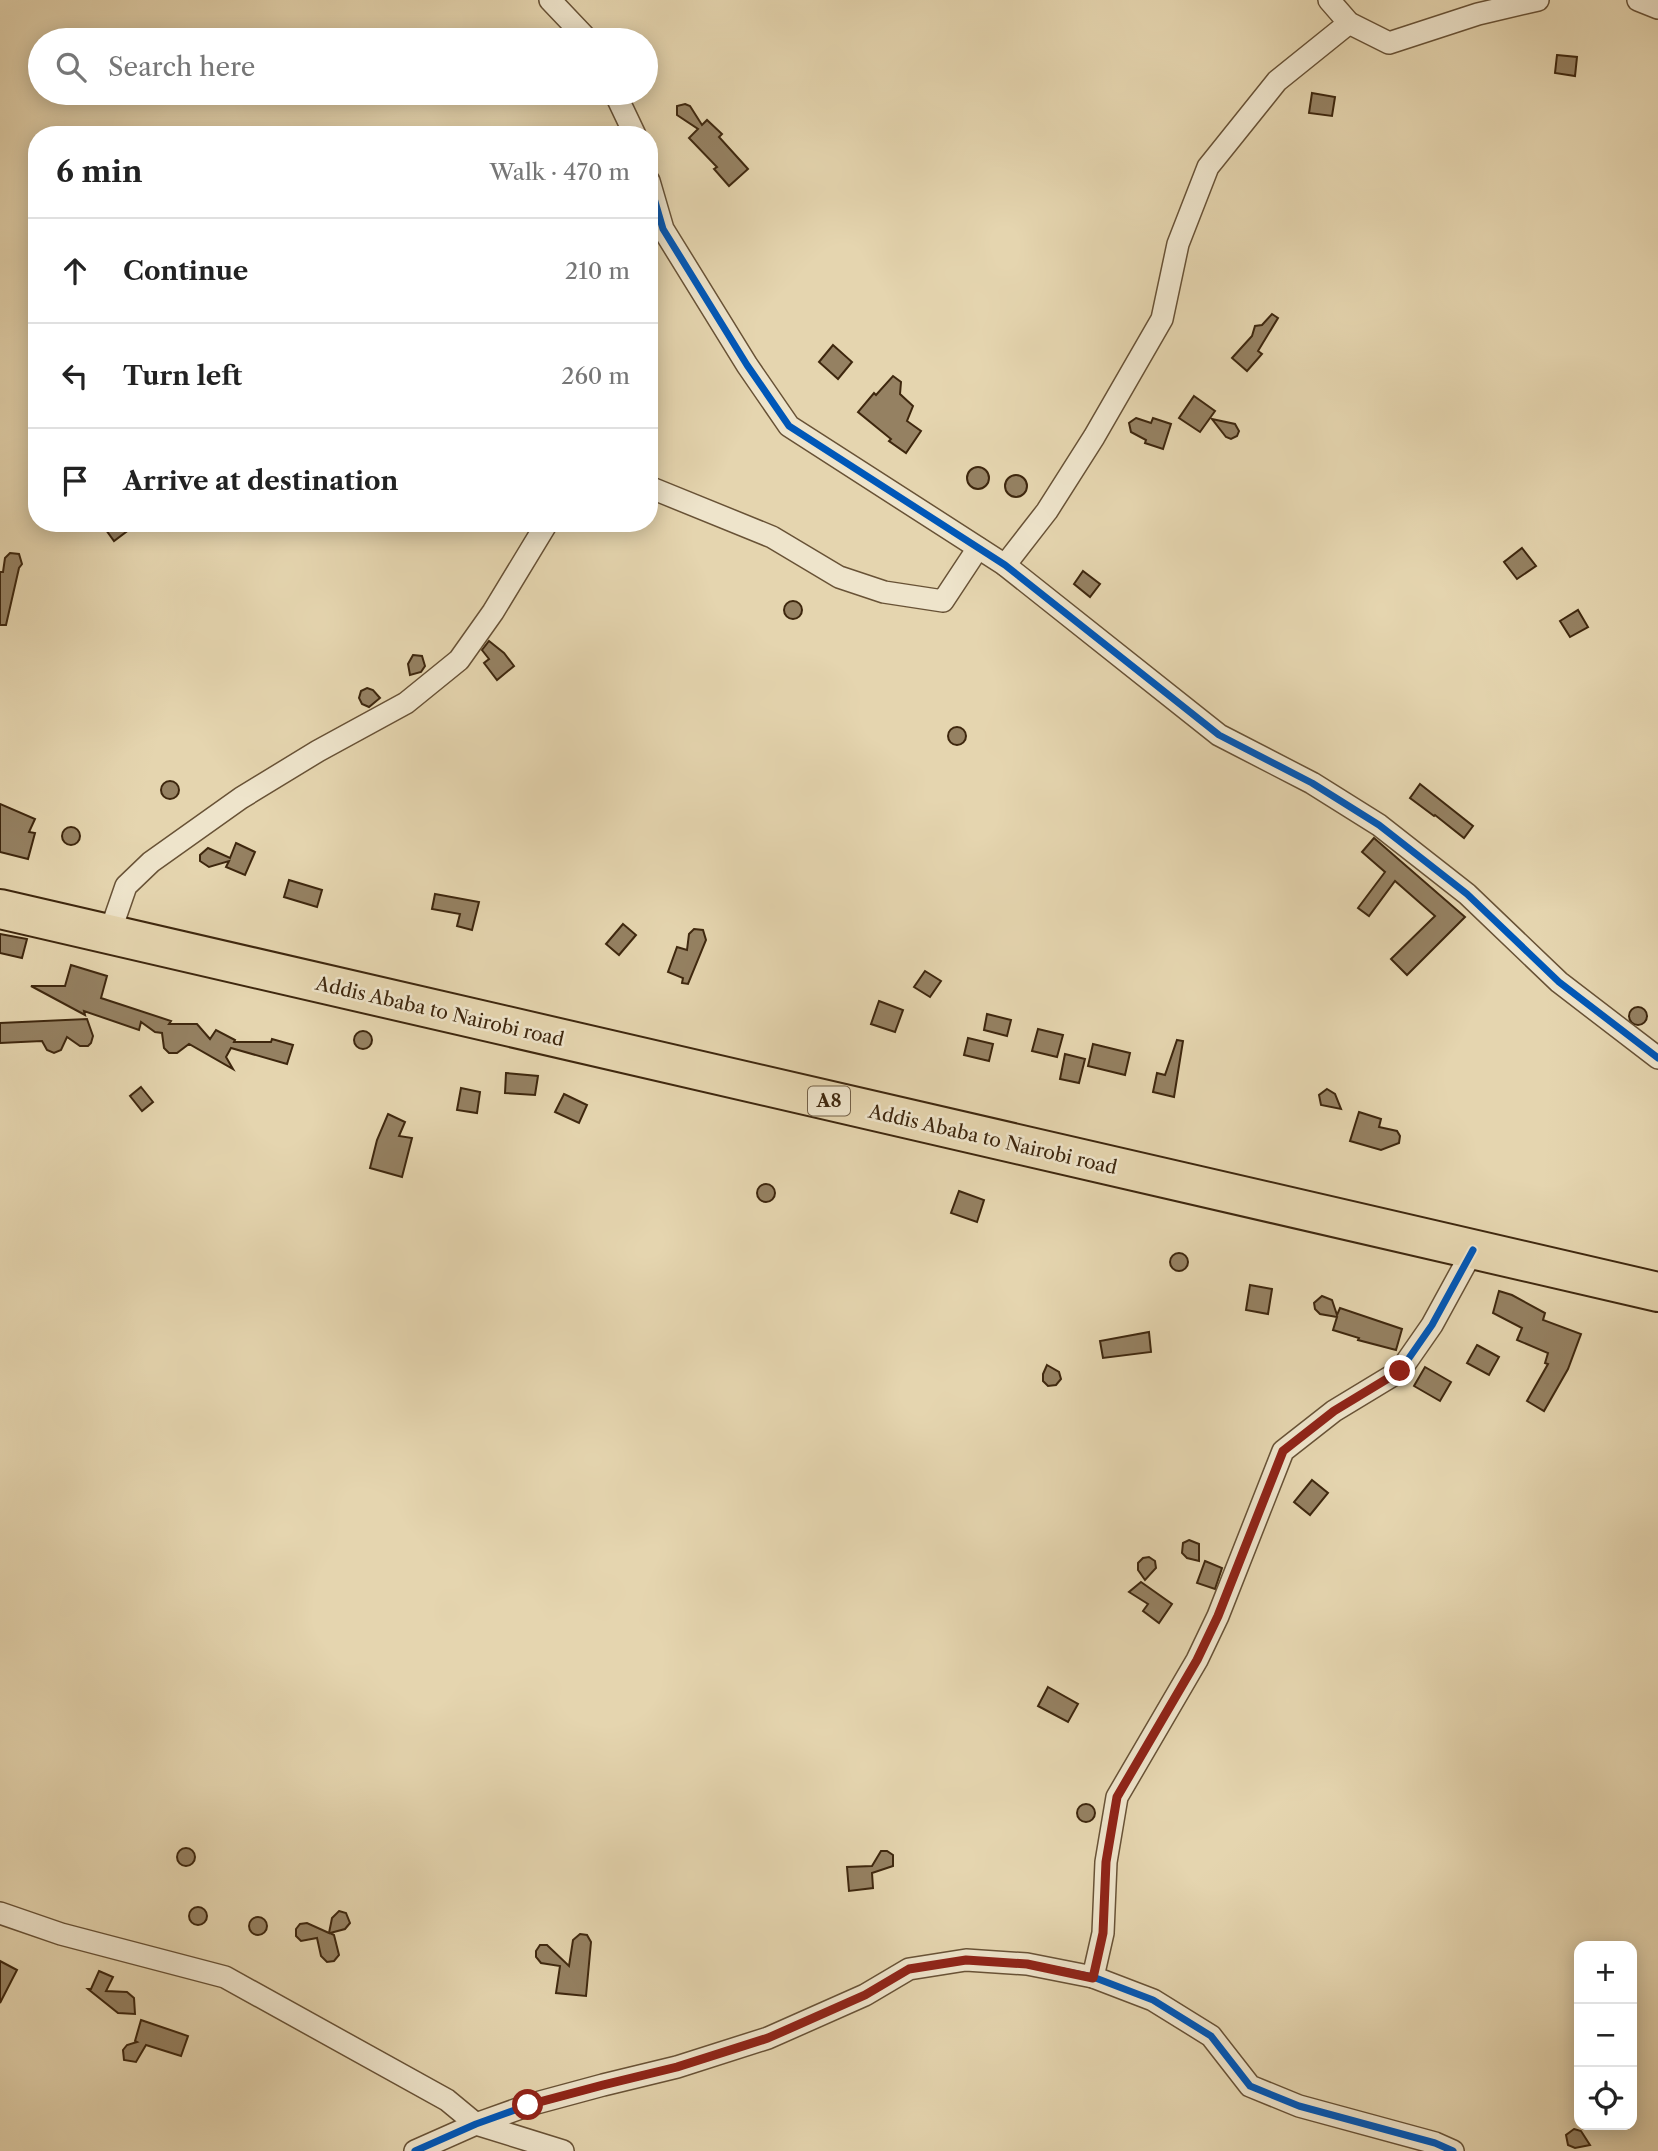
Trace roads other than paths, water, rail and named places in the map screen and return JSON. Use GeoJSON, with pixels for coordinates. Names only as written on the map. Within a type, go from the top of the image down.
{"type":"FeatureCollection","features":[{"type":"Feature","properties":{"kind":"highway","name":"Addis Ababa to Nairobi road"},"geometry":{"type":"LineString","coordinates":[[0,909],[1658,1292]]}},
{"type":"Feature","properties":{"kind":"street"},"geometry":{"type":"LineString","coordinates":[[550,0],[576,28]]}},
{"type":"Feature","properties":{"kind":"street"},"geometry":{"type":"LineString","coordinates":[[1329,0],[1349,23],[1389,43],[1478,14],[1538,0]]}},
{"type":"Feature","properties":{"kind":"street"},"geometry":{"type":"LineString","coordinates":[[1638,0],[1658,8]]}},
{"type":"Feature","properties":{"kind":"street"},"geometry":{"type":"LineString","coordinates":[[1005,565],[1047,511],[1094,437],[1161,319],[1178,244],[1208,167],[1277,81],[1349,23]]}},
{"type":"Feature","properties":{"kind":"street"},"geometry":{"type":"LineString","coordinates":[[621,105],[631,126]]}},
{"type":"Feature","properties":{"kind":"street"},"geometry":{"type":"LineString","coordinates":[[658,212],[663,229],[740,354],[789,426],[1005,565],[1219,735],[1312,783],[1379,825],[1467,894],[1559,982],[1658,1058]]}},
{"type":"Feature","properties":{"kind":"street"},"geometry":{"type":"LineString","coordinates":[[658,491],[772,537],[839,577],[884,592],[943,601],[978,548]]}},
{"type":"Feature","properties":{"kind":"street"},"geometry":{"type":"LineString","coordinates":[[109,934],[126,886],[151,862],[241,798],[405,703],[459,660],[493,612],[542,532]]}},
{"type":"Feature","properties":{"kind":"street"},"geometry":{"type":"LineString","coordinates":[[1093,1978],[1103,1933],[1106,1862],[1117,1797],[1197,1660],[1218,1616],[1283,1451],[1334,1411],[1400,1371],[1432,1325],[1473,1250]]}},
{"type":"Feature","properties":{"kind":"street"},"geometry":{"type":"LineString","coordinates":[[0,1913],[61,1934],[225,1977],[447,2100],[476,2124],[563,2151]]}},
{"type":"Feature","properties":{"kind":"street"},"geometry":{"type":"LineString","coordinates":[[415,2151],[528,2105],[677,2067],[768,2038],[865,1995],[909,1969],[966,1960],[1027,1964],[1093,1978],[1153,2000],[1210,2036],[1250,2086],[1299,2106],[1435,2143],[1452,2151]]}}]}
